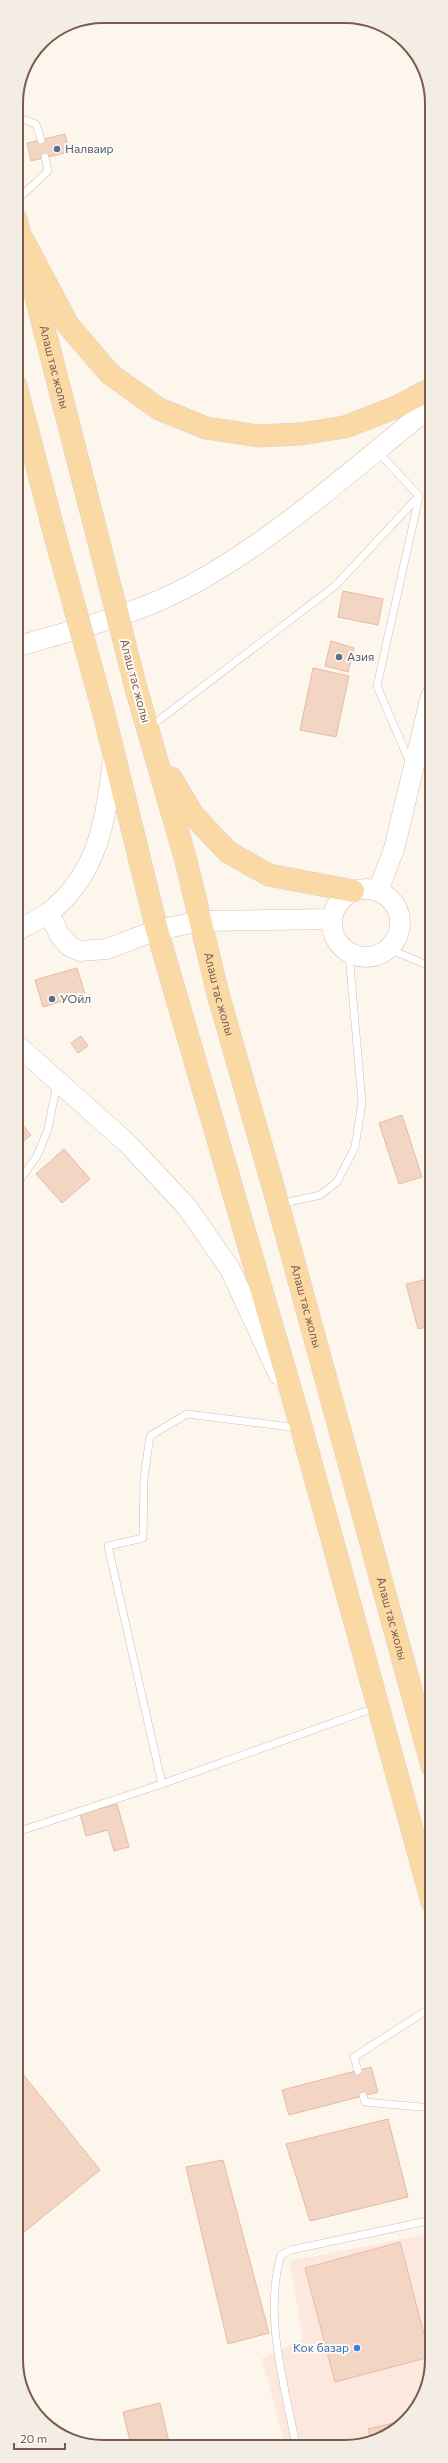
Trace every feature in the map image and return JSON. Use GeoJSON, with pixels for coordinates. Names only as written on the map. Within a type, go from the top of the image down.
{"type":"FeatureCollection","features":[{"type":"Feature","properties":{"kind":"main road"},"geometry":{"type":"LineString","coordinates":[[23,240],[68,325],[110,374],[159,409],[206,428],[258,436],[300,434],[345,427],[394,408],[425,392]]}},
{"type":"Feature","properties":{"kind":"main road","name":"Алаш тас жолы"},"geometry":{"type":"LineString","coordinates":[[23,240],[137,692],[201,922],[218,994],[424,1713]]}},
{"type":"Feature","properties":{"kind":"main road"},"geometry":{"type":"LineString","coordinates":[[23,645],[131,612],[193,584],[287,523],[377,450],[425,414]]}},
{"type":"Feature","properties":{"kind":"main road"},"geometry":{"type":"LineString","coordinates":[[24,454],[54,532],[104,714],[113,757],[157,930],[299,1421],[425,1877]]}},
{"type":"Feature","properties":{"kind":"main road"},"geometry":{"type":"LineString","coordinates":[[378,891],[394,849],[425,725]]}},
{"type":"Feature","properties":{"kind":"main road"},"geometry":{"type":"LineString","coordinates":[[154,752],[192,815],[228,852],[269,875],[353,891],[366,889],[378,891],[388,897],[396,906],[400,917],[400,928],[396,940],[389,949],[380,955],[370,958],[349,954],[335,939],[332,919],[339,902],[353,891]]}},
{"type":"Feature","properties":{"kind":"main road"},"geometry":{"type":"LineString","coordinates":[[23,927],[49,913],[76,886],[96,849],[107,813],[113,757]]}},
{"type":"Feature","properties":{"kind":"main road"},"geometry":{"type":"LineString","coordinates":[[49,913],[59,934],[69,946],[80,951],[107,949],[157,930],[201,922],[332,919]]}},
{"type":"Feature","properties":{"kind":"main road"},"geometry":{"type":"LineString","coordinates":[[23,1050],[128,1144],[187,1207],[230,1269],[299,1421]]}},
{"type":"Feature","properties":{"kind":"lane"},"geometry":{"type":"LineString","coordinates":[[23,119],[36,124],[41,140]]}},
{"type":"Feature","properties":{"kind":"lane"},"geometry":{"type":"LineString","coordinates":[[23,194],[48,171],[45,157]]}},
{"type":"Feature","properties":{"kind":"lane"},"geometry":{"type":"LineString","coordinates":[[377,450],[419,496]]}},
{"type":"Feature","properties":{"kind":"lane"},"geometry":{"type":"LineString","coordinates":[[148,729],[335,586],[419,496]]}},
{"type":"Feature","properties":{"kind":"lane"},"geometry":{"type":"LineString","coordinates":[[414,770],[377,686],[419,496]]}},
{"type":"Feature","properties":{"kind":"lane"},"geometry":{"type":"LineString","coordinates":[[389,949],[425,964]]}},
{"type":"Feature","properties":{"kind":"lane"},"geometry":{"type":"LineString","coordinates":[[278,1204],[320,1195],[336,1182],[355,1146],[362,1102],[349,954]]}},
{"type":"Feature","properties":{"kind":"lane"},"geometry":{"type":"LineString","coordinates":[[23,1175],[37,1156],[48,1129],[57,1081]]}},
{"type":"Feature","properties":{"kind":"lane"},"geometry":{"type":"LineString","coordinates":[[162,1784],[108,1546],[143,1538],[144,1478],[150,1436],[187,1414],[299,1421]]}},
{"type":"Feature","properties":{"kind":"lane"},"geometry":{"type":"LineString","coordinates":[[23,1830],[162,1784],[377,1707]]}},
{"type":"Feature","properties":{"kind":"lane"},"geometry":{"type":"LineString","coordinates":[[358,2070],[354,2057],[425,2011]]}},
{"type":"Feature","properties":{"kind":"lane"},"geometry":{"type":"LineString","coordinates":[[363,2096],[365,2102],[425,2107]]}},
{"type":"Feature","properties":{"kind":"lane"},"geometry":{"type":"LineString","coordinates":[[295,2440],[277,2342],[276,2280],[281,2255],[291,2250],[425,2221]]}},
{"type":"Feature","properties":{"kind":"shaded area","name":"Кок базар"},"geometry":{"type":"Polygon","coordinates":[[[425,2234],[425,2365],[422,2380],[417,2395],[405,2413],[385,2429],[370,2436],[355,2439],[283,2440],[262,2358],[303,2339],[290,2261],[425,2234]]]}},
{"type":"Feature","properties":{"kind":"building"},"geometry":{"type":"Polygon","coordinates":[[[65,134],[69,152],[31,161],[27,143],[65,134]]]}},
{"type":"Feature","properties":{"kind":"building"},"geometry":{"type":"Polygon","coordinates":[[[343,591],[383,599],[378,625],[338,617],[343,591]]]}},
{"type":"Feature","properties":{"kind":"building","name":"Азия"},"geometry":{"type":"Polygon","coordinates":[[[331,641],[354,648],[348,672],[325,666],[331,641]]]}},
{"type":"Feature","properties":{"kind":"building"},"geometry":{"type":"Polygon","coordinates":[[[313,668],[349,676],[336,737],[300,730],[313,668]]]}},
{"type":"Feature","properties":{"kind":"building"},"geometry":{"type":"Polygon","coordinates":[[[77,968],[85,994],[43,1007],[35,980],[77,968]]]}},
{"type":"Feature","properties":{"kind":"building"},"geometry":{"type":"Polygon","coordinates":[[[81,1036],[88,1046],[78,1053],[71,1043],[81,1036]]]}},
{"type":"Feature","properties":{"kind":"building"},"geometry":{"type":"Polygon","coordinates":[[[402,1115],[422,1177],[399,1184],[379,1123],[402,1115]]]}},
{"type":"Feature","properties":{"kind":"building"},"geometry":{"type":"Polygon","coordinates":[[[23,1125],[31,1135],[23,1141],[23,1125]]]}},
{"type":"Feature","properties":{"kind":"building"},"geometry":{"type":"Polygon","coordinates":[[[64,1149],[90,1179],[62,1203],[36,1174],[64,1149]]]}},
{"type":"Feature","properties":{"kind":"building"},"geometry":{"type":"Polygon","coordinates":[[[425,1280],[425,1328],[418,1329],[406,1284],[425,1280]]]}},
{"type":"Feature","properties":{"kind":"building"},"geometry":{"type":"Polygon","coordinates":[[[117,1804],[129,1847],[114,1851],[108,1830],[86,1836],[80,1814],[117,1804]]]}},
{"type":"Feature","properties":{"kind":"building"},"geometry":{"type":"Polygon","coordinates":[[[371,2067],[378,2092],[289,2115],[282,2090],[371,2067]]]}},
{"type":"Feature","properties":{"kind":"building"},"geometry":{"type":"Polygon","coordinates":[[[23,2074],[100,2170],[23,2233],[23,2074]]]}},
{"type":"Feature","properties":{"kind":"building"},"geometry":{"type":"Polygon","coordinates":[[[388,2119],[408,2197],[310,2221],[286,2144],[388,2119]]]}},
{"type":"Feature","properties":{"kind":"building"},"geometry":{"type":"Polygon","coordinates":[[[223,2160],[269,2333],[228,2344],[186,2167],[223,2160]]]}},
{"type":"Feature","properties":{"kind":"building"},"geometry":{"type":"Polygon","coordinates":[[[400,2242],[425,2338],[425,2358],[335,2382],[305,2268],[400,2242]]]}},
{"type":"Feature","properties":{"kind":"building"},"geometry":{"type":"Polygon","coordinates":[[[160,2403],[169,2440],[130,2440],[123,2412],[160,2403]]]}},
{"type":"Feature","properties":{"kind":"building"},"geometry":{"type":"Polygon","coordinates":[[[394,2423],[370,2436],[368,2429],[394,2423]]]}},
{"type":"Feature","properties":{"kind":"place","name":"Налваир"},"geometry":{"type":"Point","coordinates":[57,149]}},
{"type":"Feature","properties":{"kind":"place","name":"Азия"},"geometry":{"type":"Point","coordinates":[339,657]}},
{"type":"Feature","properties":{"kind":"place","name":"УОйл"},"geometry":{"type":"Point","coordinates":[52,999]}},
{"type":"Feature","properties":{"kind":"place","name":"Кок базар"},"geometry":{"type":"Point","coordinates":[357,2348]}}]}
